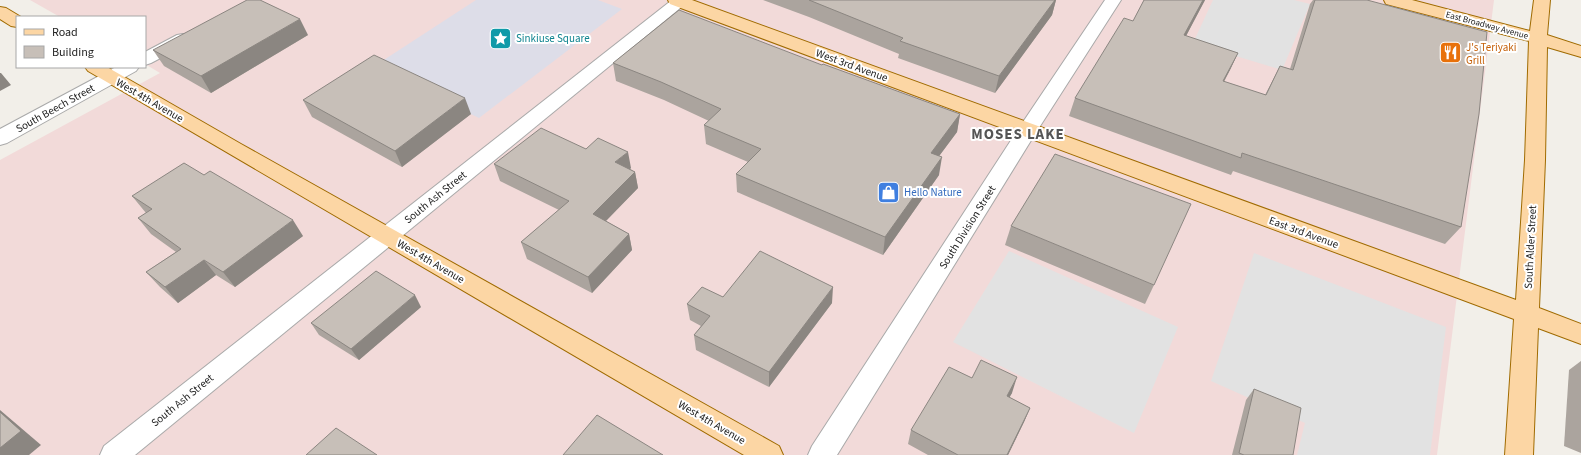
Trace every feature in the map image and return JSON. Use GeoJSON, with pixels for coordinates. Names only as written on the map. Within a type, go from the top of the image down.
{"type":"FeatureCollection","features":[{"type":"Feature","properties":{"kind":"main road","name":"West 3rd Avenue"},"geometry":{"type":"LineString","coordinates":[[680,0],[1028,130]]}},
{"type":"Feature","properties":{"kind":"main road","name":"East Broadway Avenue"},"geometry":{"type":"LineString","coordinates":[[1392,0],[1538,38],[1581,52]]}},
{"type":"Feature","properties":{"kind":"main road","name":"South Alder Street"},"geometry":{"type":"LineString","coordinates":[[1519,455],[1535,160],[1538,38],[1542,0]]}},
{"type":"Feature","properties":{"kind":"main road"},"geometry":{"type":"LineString","coordinates":[[0,12],[16,21]]}},
{"type":"Feature","properties":{"kind":"main road","name":"West 4th Avenue"},"geometry":{"type":"LineString","coordinates":[[96,68],[769,455]]}},
{"type":"Feature","properties":{"kind":"main road","name":"East 3rd Avenue"},"geometry":{"type":"LineString","coordinates":[[1028,130],[1581,334]]}},
{"type":"Feature","properties":{"kind":"street","name":"South Ash Street"},"geometry":{"type":"LineString","coordinates":[[114,455],[680,0]]}},
{"type":"Feature","properties":{"kind":"street","name":"South Division Street"},"geometry":{"type":"LineString","coordinates":[[822,455],[1028,130],[1113,0]]}},
{"type":"Feature","properties":{"kind":"street"},"geometry":{"type":"LineString","coordinates":[[146,58],[200,29]]}},
{"type":"Feature","properties":{"kind":"street","name":"South Beech Street"},"geometry":{"type":"LineString","coordinates":[[0,138],[128,68]]}},
{"type":"Feature","properties":{"kind":"shaded area"},"geometry":{"type":"Polygon","coordinates":[[[30,0],[1494,0],[1437,455],[0,455],[0,160],[160,73],[146,65],[146,16],[58,16],[30,0]]]}},
{"type":"Feature","properties":{"kind":"shaded area","name":"Sinkiuse Square"},"geometry":{"type":"Polygon","coordinates":[[[476,0],[598,0],[622,9],[479,118],[373,67],[476,0]]]}},
{"type":"Feature","properties":{"kind":"shaded area"},"geometry":{"type":"Polygon","coordinates":[[[1213,0],[1294,0],[1310,4],[1282,70],[1193,43],[1213,0]]]}},
{"type":"Feature","properties":{"kind":"shaded area"},"geometry":{"type":"Polygon","coordinates":[[[1009,251],[1178,327],[1134,433],[953,342],[1009,251]]]}},
{"type":"Feature","properties":{"kind":"shaded area"},"geometry":{"type":"Polygon","coordinates":[[[1254,253],[1446,327],[1430,455],[1297,455],[1305,423],[1211,381],[1254,253]]]}},
{"type":"Feature","properties":{"kind":"building"},"geometry":{"type":"Polygon","coordinates":[[[247,0],[260,0],[300,19],[201,76],[153,50],[247,0]]]}},
{"type":"Feature","properties":{"kind":"building"},"geometry":{"type":"Polygon","coordinates":[[[809,0],[1055,0],[999,76],[900,41],[903,38],[809,0]]]}},
{"type":"Feature","properties":{"kind":"building"},"geometry":{"type":"Polygon","coordinates":[[[1144,0],[1203,0],[1184,35],[1238,53],[1223,81],[1266,95],[1280,66],[1293,70],[1315,0],[1367,0],[1487,32],[1479,114],[1461,227],[1242,153],[1241,158],[1075,98],[1124,18],[1133,21],[1144,0]]]}},
{"type":"Feature","properties":{"kind":"building"},"geometry":{"type":"Polygon","coordinates":[[[679,10],[822,65],[823,64],[960,114],[931,153],[942,157],[885,237],[736,174],[761,149],[704,125],[721,109],[661,82],[613,63],[679,10]]]}},
{"type":"Feature","properties":{"kind":"building"},"geometry":{"type":"Polygon","coordinates":[[[374,55],[465,98],[395,151],[303,100],[374,55]]]}},
{"type":"Feature","properties":{"kind":"building"},"geometry":{"type":"Polygon","coordinates":[[[541,128],[586,149],[598,138],[628,152],[615,162],[635,172],[593,214],[629,234],[588,277],[521,242],[569,201],[494,164],[541,128]]]}},
{"type":"Feature","properties":{"kind":"building"},"geometry":{"type":"Polygon","coordinates":[[[1055,154],[1191,204],[1154,285],[1011,226],[1055,154]]]}},
{"type":"Feature","properties":{"kind":"building"},"geometry":{"type":"Polygon","coordinates":[[[184,163],[204,175],[210,171],[293,220],[223,272],[204,260],[165,287],[146,272],[181,249],[138,218],[152,209],[132,196],[184,163]]]}},
{"type":"Feature","properties":{"kind":"building"},"geometry":{"type":"Polygon","coordinates":[[[760,251],[833,287],[769,372],[694,335],[710,316],[687,304],[702,287],[723,297],[760,251]]]}},
{"type":"Feature","properties":{"kind":"building"},"geometry":{"type":"Polygon","coordinates":[[[376,271],[415,295],[351,349],[311,323],[376,271]]]}},
{"type":"Feature","properties":{"kind":"building"},"geometry":{"type":"Polygon","coordinates":[[[981,360],[1017,377],[1007,396],[1030,408],[1007,455],[958,455],[911,430],[949,367],[972,378],[981,360]]]}},
{"type":"Feature","properties":{"kind":"building"},"geometry":{"type":"Polygon","coordinates":[[[1254,389],[1301,408],[1293,455],[1244,455],[1239,453],[1254,389]]]}},
{"type":"Feature","properties":{"kind":"building"},"geometry":{"type":"Polygon","coordinates":[[[0,412],[21,431],[0,448],[0,412]]]}},
{"type":"Feature","properties":{"kind":"building"},"geometry":{"type":"Polygon","coordinates":[[[597,415],[663,455],[563,455],[597,415]]]}},
{"type":"Feature","properties":{"kind":"building"},"geometry":{"type":"Polygon","coordinates":[[[336,428],[377,455],[306,455],[336,428]]]}},
{"type":"Feature","properties":{"kind":"place","name":"Sinkiuse Square"},"geometry":{"type":"Point","coordinates":[501,38]}},
{"type":"Feature","properties":{"kind":"place","name":"J's Teriyaki Grill"},"geometry":{"type":"Point","coordinates":[1451,53]}},
{"type":"Feature","properties":{"kind":"place","name":"Hello Nature"},"geometry":{"type":"Point","coordinates":[889,192]}},
{"type":"Feature","properties":{"kind":"district","name":"MOSES LAKE"},"geometry":{"type":"Point","coordinates":[1018,134]}}]}
